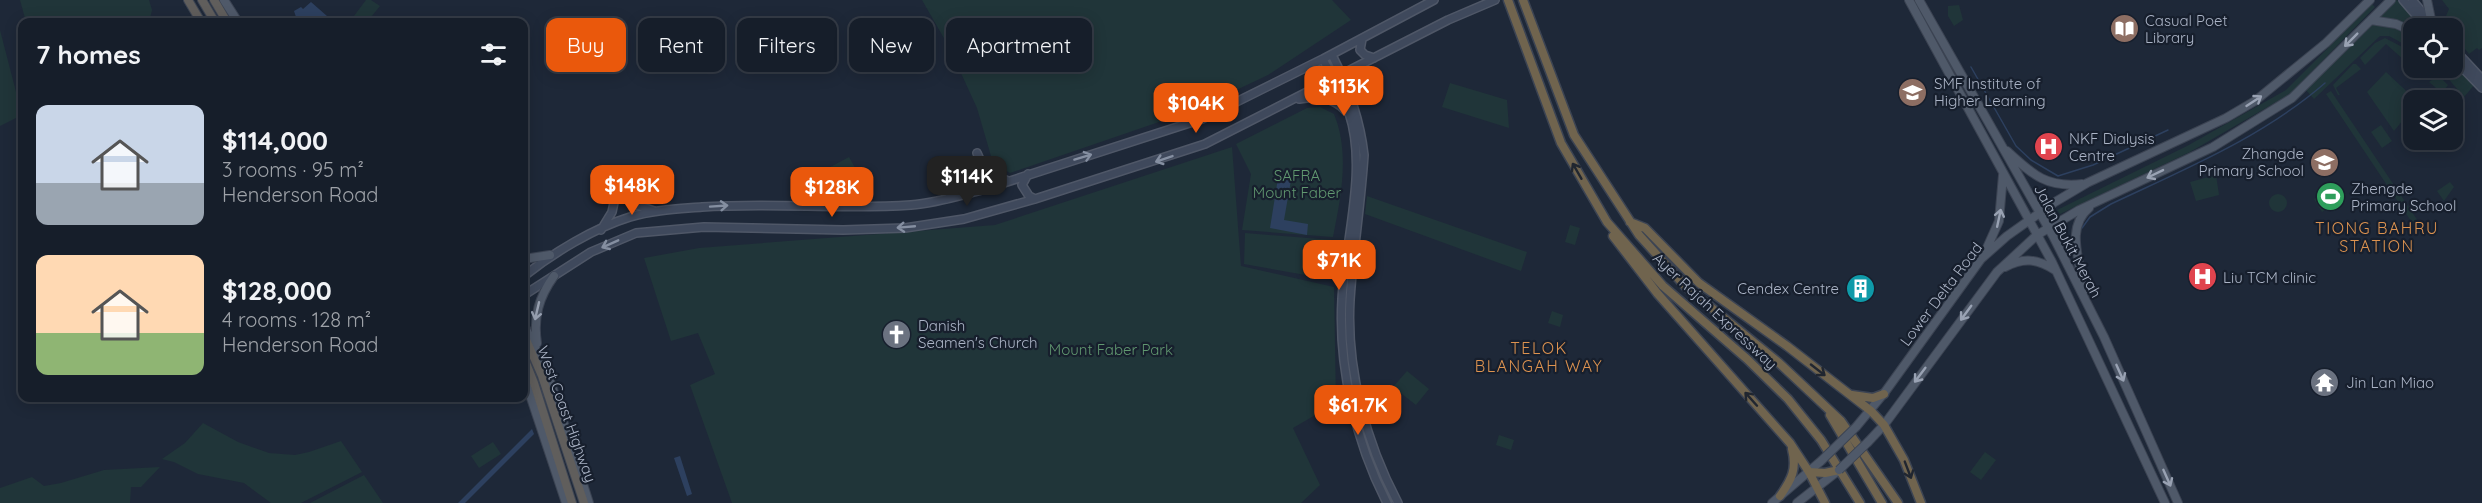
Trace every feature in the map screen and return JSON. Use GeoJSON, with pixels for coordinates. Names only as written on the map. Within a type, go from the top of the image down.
{"type":"FeatureCollection","features":[{"type":"Feature","properties":{"kind":"highway"},"geometry":{"type":"LineString","coordinates":[[188,0],[199,18]]}},
{"type":"Feature","properties":{"kind":"highway"},"geometry":{"type":"LineString","coordinates":[[201,0],[212,18]]}},
{"type":"Feature","properties":{"kind":"highway"},"geometry":{"type":"LineString","coordinates":[[214,0],[225,18]]}},
{"type":"Feature","properties":{"kind":"highway","name":"Ayer Rajah Expressway"},"geometry":{"type":"LineString","coordinates":[[1508,0],[1561,143],[1607,222],[1663,286],[1747,359],[1788,399],[1821,440],[1860,503]]}},
{"type":"Feature","properties":{"kind":"highway","name":"Ayer Rajah Expressway"},"geometry":{"type":"LineString","coordinates":[[1523,0],[1574,135],[1630,221],[1686,287],[1778,362],[1827,407],[1848,430],[1898,503]]}},
{"type":"Feature","properties":{"kind":"highway"},"geometry":{"type":"LineString","coordinates":[[1630,221],[1645,228],[1699,283],[1787,346],[1870,411],[1884,425],[1904,460],[1921,503]]}},
{"type":"Feature","properties":{"kind":"highway"},"geometry":{"type":"LineString","coordinates":[[1607,222],[1619,245],[1657,293],[1790,443],[1809,471],[1825,503]]}},
{"type":"Feature","properties":{"kind":"highway","name":"West Coast Highway"},"geometry":{"type":"LineString","coordinates":[[528,344],[542,376],[584,503]]}},
{"type":"Feature","properties":{"kind":"highway","name":"West Coast Highway"},"geometry":{"type":"LineString","coordinates":[[528,368],[572,503]]}},
{"type":"Feature","properties":{"kind":"highway"},"geometry":{"type":"LineString","coordinates":[[1849,394],[1872,398],[1885,392]]}},
{"type":"Feature","properties":{"kind":"highway","name":"Ayer Rajah Expressway"},"geometry":{"type":"LineString","coordinates":[[1827,407],[1882,503]]}},
{"type":"Feature","properties":{"kind":"highway"},"geometry":{"type":"LineString","coordinates":[[1780,496],[1791,481],[1795,467],[1790,443]]}},
{"type":"Feature","properties":{"kind":"highway"},"geometry":{"type":"LineString","coordinates":[[1809,471],[1835,472]]}},
{"type":"Feature","properties":{"kind":"main road"},"geometry":{"type":"LineString","coordinates":[[224,0],[235,18]]}},
{"type":"Feature","properties":{"kind":"main road"},"geometry":{"type":"LineString","coordinates":[[528,273],[550,255],[601,230],[632,216],[656,211],[740,204],[877,207],[945,200],[1202,119],[1332,55],[1434,0]]}},
{"type":"Feature","properties":{"kind":"main road"},"geometry":{"type":"LineString","coordinates":[[528,292],[591,252],[636,233],[704,226],[843,230],[905,228],[964,219],[1035,199],[1205,144],[1332,78],[1467,11],[1494,0]]}},
{"type":"Feature","properties":{"kind":"main road","name":"Jalan Bukit Merah"},"geometry":{"type":"LineString","coordinates":[[1909,0],[2056,271],[2165,503]]}},
{"type":"Feature","properties":{"kind":"main road","name":"Jalan Bukit Merah"},"geometry":{"type":"LineString","coordinates":[[1919,0],[2048,227],[2104,337],[2178,503]]}},
{"type":"Feature","properties":{"kind":"main road","name":"Lower Delta Road"},"geometry":{"type":"LineString","coordinates":[[1798,502],[1835,472],[1884,425],[1997,272],[2037,235],[2095,203],[2213,147],[2292,98],[2391,0]]}},
{"type":"Feature","properties":{"kind":"main road"},"geometry":{"type":"LineString","coordinates":[[2403,0],[2422,18]]}},
{"type":"Feature","properties":{"kind":"main road"},"geometry":{"type":"LineString","coordinates":[[2412,0],[2425,18]]}},
{"type":"Feature","properties":{"kind":"main road"},"geometry":{"type":"LineString","coordinates":[[2427,0],[2430,18]]}},
{"type":"Feature","properties":{"kind":"main road","name":"Lower Delta Road"},"geometry":{"type":"LineString","coordinates":[[1772,503],[1856,427],[1885,392],[1981,259],[2007,236],[2055,202],[2087,183],[2162,150],[2255,101],[2318,50],[2366,2]]}},
{"type":"Feature","properties":{"kind":"main road"},"geometry":{"type":"LineString","coordinates":[[2371,20],[2403,27]]}},
{"type":"Feature","properties":{"kind":"main road"},"geometry":{"type":"LineString","coordinates":[[1362,39],[1360,50],[1365,55],[1374,58]]}},
{"type":"Feature","properties":{"kind":"main road"},"geometry":{"type":"LineString","coordinates":[[1332,55],[1362,132],[1365,154],[1350,302],[1351,352],[1357,392],[1382,473],[1398,503]]}},
{"type":"Feature","properties":{"kind":"main road"},"geometry":{"type":"LineString","coordinates":[[1323,59],[1349,114],[1357,160],[1342,301],[1344,353],[1350,393],[1370,467],[1387,503]]}},
{"type":"Feature","properties":{"kind":"main road"},"geometry":{"type":"LineString","coordinates":[[2463,59],[2482,79]]}},
{"type":"Feature","properties":{"kind":"main road"},"geometry":{"type":"LineString","coordinates":[[2463,68],[2482,88]]}},
{"type":"Feature","properties":{"kind":"main road"},"geometry":{"type":"LineString","coordinates":[[1293,100],[1313,96],[1325,98],[1336,102],[1349,114]]}},
{"type":"Feature","properties":{"kind":"main road"},"geometry":{"type":"LineString","coordinates":[[2004,149],[2031,172],[2049,183],[2068,186],[2087,183]]}},
{"type":"Feature","properties":{"kind":"main road"},"geometry":{"type":"LineString","coordinates":[[977,153],[983,168],[990,174],[999,180],[1010,180]]}},
{"type":"Feature","properties":{"kind":"main road"},"geometry":{"type":"LineString","coordinates":[[945,200],[958,189],[973,166]]}},
{"type":"Feature","properties":{"kind":"main road"},"geometry":{"type":"LineString","coordinates":[[1981,259],[2000,221],[2003,173]]}},
{"type":"Feature","properties":{"kind":"main road"},"geometry":{"type":"LineString","coordinates":[[1028,174],[1022,184],[1029,196],[1035,199]]}},
{"type":"Feature","properties":{"kind":"main road"},"geometry":{"type":"LineString","coordinates":[[624,193],[637,205],[656,211]]}},
{"type":"Feature","properties":{"kind":"main road"},"geometry":{"type":"LineString","coordinates":[[601,230],[612,212],[615,198]]}},
{"type":"Feature","properties":{"kind":"main road"},"geometry":{"type":"LineString","coordinates":[[2084,298],[2075,227],[2081,215],[2095,203]]}},
{"type":"Feature","properties":{"kind":"main road"},"geometry":{"type":"LineString","coordinates":[[528,259],[550,255]]}},
{"type":"Feature","properties":{"kind":"main road"},"geometry":{"type":"LineString","coordinates":[[1997,272],[2007,265],[2028,259],[2041,261],[2056,271]]}},
{"type":"Feature","properties":{"kind":"main road"},"geometry":{"type":"LineString","coordinates":[[538,350],[534,326],[537,310],[554,276]]}},
{"type":"Feature","properties":{"kind":"main road"},"geometry":{"type":"LineString","coordinates":[[528,331],[538,350],[559,408],[589,503]]}},
{"type":"Feature","properties":{"kind":"main road"},"geometry":{"type":"LineString","coordinates":[[528,389],[566,503]]}},
{"type":"Feature","properties":{"kind":"main road"},"geometry":{"type":"LineString","coordinates":[[1789,489],[1796,491],[1798,502]]}},
{"type":"Feature","properties":{"kind":"green space"},"geometry":{"type":"Polygon","coordinates":[[[20,0],[149,0],[152,10],[150,18],[25,18],[20,0]]]}},
{"type":"Feature","properties":{"kind":"green space"},"geometry":{"type":"Polygon","coordinates":[[[366,0],[371,0],[380,6],[370,18],[352,18],[366,0]]]}},
{"type":"Feature","properties":{"kind":"green space"},"geometry":{"type":"Polygon","coordinates":[[[922,0],[1332,0],[1351,20],[1268,75],[1194,110],[1010,173],[993,163],[977,108],[960,72],[1092,72],[1092,18],[946,18],[946,42],[922,0]]]}},
{"type":"Feature","properties":{"kind":"green space"},"geometry":{"type":"Polygon","coordinates":[[[2393,0],[2397,0],[2414,18],[2403,18],[2403,44],[2389,36],[2380,36],[2314,99],[2305,89],[2393,0]]]}},
{"type":"Feature","properties":{"kind":"green space"},"geometry":{"type":"Polygon","coordinates":[[[2442,0],[2482,0],[2482,48],[2479,50],[2477,48],[2469,54],[2463,46],[2463,18],[2445,18],[2449,9],[2442,0]]]}},
{"type":"Feature","properties":{"kind":"green space"},"geometry":{"type":"Polygon","coordinates":[[[2372,4],[2375,7],[2290,94],[2190,152],[2060,214],[2057,210],[2187,146],[2286,90],[2372,4]]]}},
{"type":"Feature","properties":{"kind":"green space"},"geometry":{"type":"Polygon","coordinates":[[[1959,5],[1963,20],[1954,26],[1948,16],[1948,6],[1959,5]]]}},
{"type":"Feature","properties":{"kind":"green space"},"geometry":{"type":"Polygon","coordinates":[[[0,30],[18,100],[18,117],[0,126],[0,30]]]}},
{"type":"Feature","properties":{"kind":"green space"},"geometry":{"type":"Polygon","coordinates":[[[2385,38],[2403,47],[2403,59],[2386,44],[2365,65],[2360,58],[2375,43],[2385,38]]]}},
{"type":"Feature","properties":{"kind":"green space"},"geometry":{"type":"Polygon","coordinates":[[[2353,64],[2361,69],[2336,88],[2340,95],[2338,95],[2333,85],[2353,64]]]}},
{"type":"Feature","properties":{"kind":"green space"},"geometry":{"type":"Polygon","coordinates":[[[2463,69],[2476,83],[2464,97],[2463,90],[2458,90],[2448,78],[2463,78],[2463,69]]]}},
{"type":"Feature","properties":{"kind":"green space"},"geometry":{"type":"Polygon","coordinates":[[[2386,72],[2405,90],[2403,90],[2403,120],[2394,131],[2367,92],[2386,72]]]}},
{"type":"Feature","properties":{"kind":"green space"},"geometry":{"type":"Polygon","coordinates":[[[2434,78],[2441,78],[2448,85],[2444,90],[2438,90],[2429,82],[2434,78]]]}},
{"type":"Feature","properties":{"kind":"green space"},"geometry":{"type":"Polygon","coordinates":[[[1450,83],[1507,100],[1509,128],[1442,107],[1450,83]]]}},
{"type":"Feature","properties":{"kind":"green space"},"geometry":{"type":"Polygon","coordinates":[[[2331,91],[2420,224],[2415,227],[2326,94],[2331,91]]]}},
{"type":"Feature","properties":{"kind":"green space","name":"SAFRA Mount Faber"},"geometry":{"type":"Polygon","coordinates":[[[1320,107],[1334,114],[1342,144],[1343,175],[1333,237],[1242,230],[1251,174],[1236,144],[1307,108],[1320,107]]]}},
{"type":"Feature","properties":{"kind":"green space"},"geometry":{"type":"Polygon","coordinates":[[[2381,125],[2392,141],[2382,148],[2371,132],[2381,125]]]}},
{"type":"Feature","properties":{"kind":"green space","name":"Mount Faber Park"},"geometry":{"type":"Polygon","coordinates":[[[1232,147],[1241,266],[1334,287],[1336,403],[1293,428],[1320,485],[1301,503],[732,503],[690,385],[715,374],[698,333],[671,341],[644,258],[699,248],[995,225],[1232,147]]]}},
{"type":"Feature","properties":{"kind":"green space"},"geometry":{"type":"Polygon","coordinates":[[[849,157],[858,173],[830,189],[821,172],[849,157]]]}},
{"type":"Feature","properties":{"kind":"green space"},"geometry":{"type":"Polygon","coordinates":[[[2216,175],[2219,195],[2196,201],[2190,182],[2216,175]]]}},
{"type":"Feature","properties":{"kind":"green space"},"geometry":{"type":"Polygon","coordinates":[[[2450,182],[2454,187],[2444,201],[2437,191],[2450,182]]]}},
{"type":"Feature","properties":{"kind":"green space","name":"Zhengde Primary School"},"geometry":{"type":"Polygon","coordinates":[[[2338,183],[2346,195],[2322,212],[2314,199],[2338,183]]]}},
{"type":"Feature","properties":{"kind":"green space"},"geometry":{"type":"Polygon","coordinates":[[[2278,194],[2284,197],[2287,203],[2284,209],[2278,212],[2272,209],[2269,203],[2272,197],[2278,194]]]}},
{"type":"Feature","properties":{"kind":"green space"},"geometry":{"type":"Polygon","coordinates":[[[1367,196],[1527,252],[1521,271],[1365,214],[1367,196]]]}},
{"type":"Feature","properties":{"kind":"green space"},"geometry":{"type":"Polygon","coordinates":[[[1570,225],[1580,228],[1575,245],[1565,242],[1570,225]]]}},
{"type":"Feature","properties":{"kind":"green space"},"geometry":{"type":"Polygon","coordinates":[[[1245,233],[1333,240],[1328,279],[1244,264],[1245,233]]]}},
{"type":"Feature","properties":{"kind":"green space"},"geometry":{"type":"Polygon","coordinates":[[[1552,311],[1563,315],[1560,327],[1548,323],[1552,311]]]}},
{"type":"Feature","properties":{"kind":"green space"},"geometry":{"type":"Polygon","coordinates":[[[1407,371],[1429,389],[1416,405],[1393,387],[1407,371]]]}},
{"type":"Feature","properties":{"kind":"green space"},"geometry":{"type":"Polygon","coordinates":[[[203,423],[238,442],[269,453],[295,455],[341,441],[362,472],[301,503],[271,503],[244,483],[198,474],[174,462],[162,459],[185,443],[203,423]]]}},
{"type":"Feature","properties":{"kind":"green space"},"geometry":{"type":"Polygon","coordinates":[[[1499,435],[1514,440],[1511,450],[1496,445],[1499,435]]]}},
{"type":"Feature","properties":{"kind":"green space"},"geometry":{"type":"Polygon","coordinates":[[[493,442],[501,454],[479,468],[471,456],[493,442]]]}},
{"type":"Feature","properties":{"kind":"green space"},"geometry":{"type":"Polygon","coordinates":[[[1985,452],[1996,460],[1981,480],[1970,472],[1985,452]]]}},
{"type":"Feature","properties":{"kind":"green space"},"geometry":{"type":"Polygon","coordinates":[[[160,467],[141,487],[131,487],[130,503],[0,503],[0,488],[32,477],[44,486],[104,470],[160,467]]]}},
{"type":"Feature","properties":{"kind":"green space"},"geometry":{"type":"Polygon","coordinates":[[[364,475],[383,503],[310,503],[364,475]]]}},
{"type":"Feature","properties":{"kind":"water"},"geometry":{"type":"Polygon","coordinates":[[[311,2],[327,16],[325,18],[296,18],[294,11],[301,7],[303,9],[311,2]]]}},
{"type":"Feature","properties":{"kind":"water"},"geometry":{"type":"Polygon","coordinates":[[[1278,178],[1291,180],[1284,220],[1308,224],[1307,235],[1270,228],[1278,178]]]}},
{"type":"Feature","properties":{"kind":"water"},"geometry":{"type":"Polygon","coordinates":[[[532,429],[534,434],[465,503],[458,503],[532,429]]]}},
{"type":"Feature","properties":{"kind":"water"},"geometry":{"type":"Polygon","coordinates":[[[680,456],[692,494],[687,496],[674,458],[680,456]]]}},
{"type":"Feature","properties":{"kind":"waterway"},"geometry":{"type":"LineString","coordinates":[[1971,67],[2016,146],[2031,160],[2058,176],[2093,165],[2168,130]]}},
{"type":"Feature","properties":{"kind":"waterway"},"geometry":{"type":"LineString","coordinates":[[2082,228],[2090,217],[2111,204],[2195,165],[2250,136],[2276,120],[2325,83]]}},
{"type":"Feature","properties":{"kind":"place","name":"Casual Poet Library"},"geometry":{"type":"Point","coordinates":[2124,29]}},
{"type":"Feature","properties":{"kind":"place","name":"SMF Institute of Higher Learning"},"geometry":{"type":"Point","coordinates":[1913,92]}},
{"type":"Feature","properties":{"kind":"place","name":"NKF Dialysis Centre"},"geometry":{"type":"Point","coordinates":[2048,147]}},
{"type":"Feature","properties":{"kind":"place","name":"Zhangde Primary School"},"geometry":{"type":"Point","coordinates":[2325,162]}},
{"type":"Feature","properties":{"kind":"place","name":"Zhengde Primary School"},"geometry":{"type":"Point","coordinates":[2330,197]}},
{"type":"Feature","properties":{"kind":"place","name":"Liu TCM clinic"},"geometry":{"type":"Point","coordinates":[2202,277]}},
{"type":"Feature","properties":{"kind":"place","name":"Cendex Centre"},"geometry":{"type":"Point","coordinates":[1860,288]}},
{"type":"Feature","properties":{"kind":"place","name":"Danish Seamen's Church"},"geometry":{"type":"Point","coordinates":[897,334]}},
{"type":"Feature","properties":{"kind":"place","name":"Jin Lan Miao"},"geometry":{"type":"Point","coordinates":[2325,382]}},
{"type":"Feature","properties":{"kind":"district","name":"TIONG BAHRU STATION"},"geometry":{"type":"Point","coordinates":[2377,237]}},
{"type":"Feature","properties":{"kind":"district","name":"TELOK BLANGAH WAY"},"geometry":{"type":"Point","coordinates":[1539,357]}}]}
